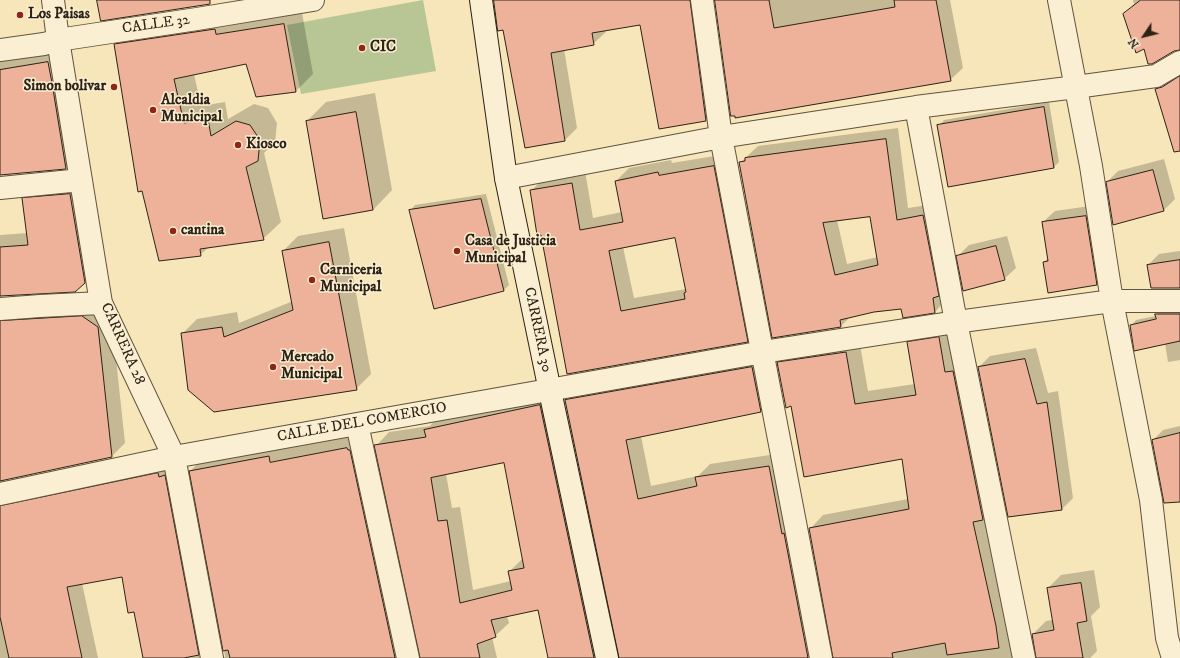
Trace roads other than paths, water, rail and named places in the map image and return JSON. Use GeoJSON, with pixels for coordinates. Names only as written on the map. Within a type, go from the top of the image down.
{"type":"FeatureCollection","features":[{"type":"Feature","properties":{"kind":"street","name":"CARRERA 28"},"geometry":{"type":"LineString","coordinates":[[53,0],[58,40],[101,303],[174,457],[212,658]]}},
{"type":"Feature","properties":{"kind":"street","name":"CALLE 32"},"geometry":{"type":"LineString","coordinates":[[0,50],[313,0]]}},
{"type":"Feature","properties":{"kind":"street","name":"CARRERA 30"},"geometry":{"type":"LineString","coordinates":[[481,0],[506,178],[607,658]]}},
{"type":"Feature","properties":{"kind":"street"},"geometry":{"type":"LineString","coordinates":[[702,0],[721,137],[821,658]]}},
{"type":"Feature","properties":{"kind":"street"},"geometry":{"type":"LineString","coordinates":[[1059,0],[1091,166],[1112,301],[1151,500],[1167,638],[1173,658]]}},
{"type":"Feature","properties":{"kind":"street"},"geometry":{"type":"LineString","coordinates":[[506,178],[721,137],[916,108],[1156,76],[1180,62]]}},
{"type":"Feature","properties":{"kind":"street"},"geometry":{"type":"LineString","coordinates":[[916,108],[956,322],[1024,658]]}},
{"type":"Feature","properties":{"kind":"street"},"geometry":{"type":"LineString","coordinates":[[0,188],[81,180]]}},
{"type":"Feature","properties":{"kind":"street","name":"CALLE DEL COMERCIO"},"geometry":{"type":"LineString","coordinates":[[0,494],[174,457],[763,352],[956,322],[1112,301],[1180,301]]}},
{"type":"Feature","properties":{"kind":"street"},"geometry":{"type":"LineString","coordinates":[[0,309],[101,303]]}},
{"type":"Feature","properties":{"kind":"street"},"geometry":{"type":"LineString","coordinates":[[357,424],[408,658]]}},
{"type":"Feature","properties":{"kind":"place","name":"Los Paisas"},"geometry":{"type":"Point","coordinates":[20,15]}},
{"type":"Feature","properties":{"kind":"place","name":"CIC"},"geometry":{"type":"Point","coordinates":[362,48]}},
{"type":"Feature","properties":{"kind":"place","name":"Simon bolivar"},"geometry":{"type":"Point","coordinates":[114,87]}},
{"type":"Feature","properties":{"kind":"place","name":"Alcaldia Municipal"},"geometry":{"type":"Point","coordinates":[153,110]}},
{"type":"Feature","properties":{"kind":"place","name":"Kiosco"},"geometry":{"type":"Point","coordinates":[238,145]}},
{"type":"Feature","properties":{"kind":"place","name":"cantina"},"geometry":{"type":"Point","coordinates":[173,231]}},
{"type":"Feature","properties":{"kind":"place","name":"Casa de Justicia Municipal"},"geometry":{"type":"Point","coordinates":[457,251]}},
{"type":"Feature","properties":{"kind":"place","name":"Carniceria Municipal"},"geometry":{"type":"Point","coordinates":[312,280]}},
{"type":"Feature","properties":{"kind":"place","name":"Mercado Municipal"},"geometry":{"type":"Point","coordinates":[273,367]}}]}
